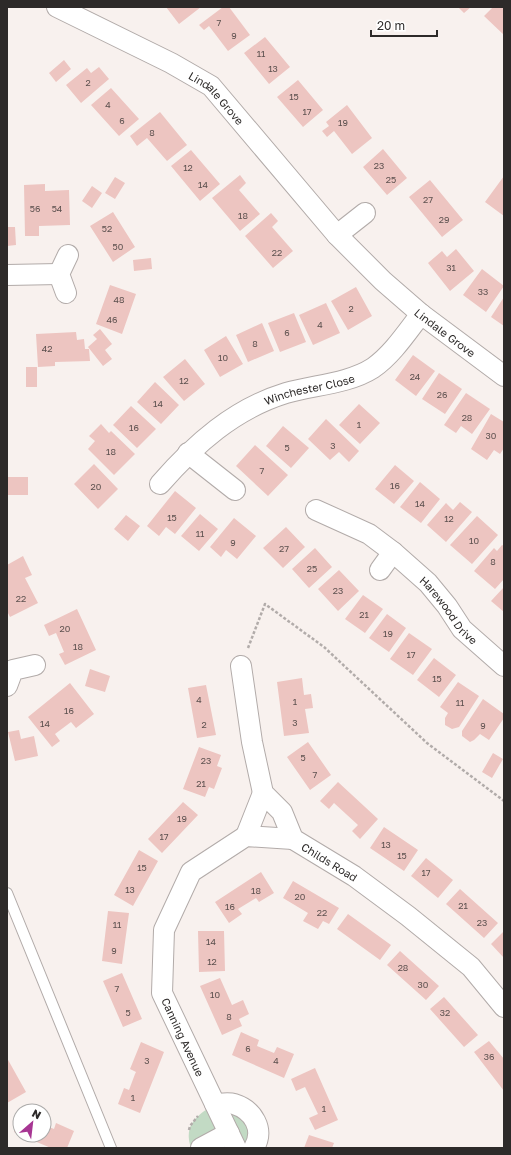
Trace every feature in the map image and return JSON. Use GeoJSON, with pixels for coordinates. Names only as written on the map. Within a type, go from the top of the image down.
{"type":"FeatureCollection","features":[{"type":"Feature","properties":{"kind":"street","name":"Lindale Grove"},"geometry":{"type":"LineString","coordinates":[[58,7],[171,63],[211,86],[337,235],[383,281],[422,314],[504,376]]}},
{"type":"Feature","properties":{"kind":"street"},"geometry":{"type":"LineString","coordinates":[[337,235],[365,213]]}},
{"type":"Feature","properties":{"kind":"street"},"geometry":{"type":"LineString","coordinates":[[66,292],[59,274],[68,255]]}},
{"type":"Feature","properties":{"kind":"street"},"geometry":{"type":"LineString","coordinates":[[7,275],[59,274]]}},
{"type":"Feature","properties":{"kind":"street","name":"Winchester Close"},"geometry":{"type":"LineString","coordinates":[[160,484],[188,453],[231,418],[285,393],[351,378],[373,368],[388,354],[422,314]]}},
{"type":"Feature","properties":{"kind":"street"},"geometry":{"type":"LineString","coordinates":[[188,453],[236,490]]}},
{"type":"Feature","properties":{"kind":"street","name":"Harewood Drive"},"geometry":{"type":"LineString","coordinates":[[322,519],[368,534],[393,552],[428,583],[447,606],[462,629],[504,666]]}},
{"type":"Feature","properties":{"kind":"street"},"geometry":{"type":"LineString","coordinates":[[380,570],[393,552]]}},
{"type":"Feature","properties":{"kind":"street"},"geometry":{"type":"LineString","coordinates":[[9,672],[35,665]]}},
{"type":"Feature","properties":{"kind":"street"},"geometry":{"type":"LineString","coordinates":[[241,666],[252,742],[263,793],[246,836],[293,839]]}},
{"type":"Feature","properties":{"kind":"street","name":"Childs Road"},"geometry":{"type":"LineString","coordinates":[[263,793],[282,812],[293,839],[354,876],[408,916],[471,967],[504,1007]]}},
{"type":"Feature","properties":{"kind":"street","name":"Canning Avenue"},"geometry":{"type":"LineString","coordinates":[[232,1140],[162,993],[164,930],[191,872],[246,836]]}},
{"type":"Feature","properties":{"kind":"street"},"geometry":{"type":"LineString","coordinates":[[215,1104],[232,1104],[246,1110],[256,1119],[259,1134],[254,1148]]}},
{"type":"Feature","properties":{"kind":"street"},"geometry":{"type":"LineString","coordinates":[[201,1148],[232,1140]]}},
{"type":"Feature","properties":{"kind":"lane"},"geometry":{"type":"LineString","coordinates":[[7,893],[111,1148]]}},
{"type":"Feature","properties":{"kind":"path"},"geometry":{"type":"LineString","coordinates":[[241,666],[265,604],[324,647],[428,744],[504,801]]}},
{"type":"Feature","properties":{"kind":"path"},"geometry":{"type":"LineString","coordinates":[[189,1132],[190,1126],[200,1113],[215,1104]]}},
{"type":"Feature","properties":{"kind":"green space"},"geometry":{"type":"Polygon","coordinates":[[[215,1104],[246,1110],[254,1148],[191,1148],[189,1140],[190,1127],[197,1117],[215,1104]]]}},
{"type":"Feature","properties":{"kind":"building"},"geometry":{"type":"Polygon","coordinates":[[[166,7],[201,7],[179,24],[166,7]]]}},
{"type":"Feature","properties":{"kind":"building"},"geometry":{"type":"Polygon","coordinates":[[[223,7],[229,7],[250,35],[228,51],[209,26],[204,30],[199,25],[223,7]]]}},
{"type":"Feature","properties":{"kind":"building"},"geometry":{"type":"Polygon","coordinates":[[[458,7],[471,7],[464,13],[458,7]]]}},
{"type":"Feature","properties":{"kind":"building"},"geometry":{"type":"Polygon","coordinates":[[[493,7],[504,7],[504,35],[484,16],[493,7]]]}},
{"type":"Feature","properties":{"kind":"building"},"geometry":{"type":"Polygon","coordinates":[[[265,37],[290,67],[269,84],[244,53],[265,37]]]}},
{"type":"Feature","properties":{"kind":"building"},"geometry":{"type":"Polygon","coordinates":[[[64,60],[71,69],[56,82],[49,73],[64,60]]]}},
{"type":"Feature","properties":{"kind":"building"},"geometry":{"type":"Polygon","coordinates":[[[99,67],[109,79],[81,103],[66,85],[87,68],[91,73],[99,67]]]}},
{"type":"Feature","properties":{"kind":"building"},"geometry":{"type":"Polygon","coordinates":[[[298,80],[323,110],[303,127],[277,97],[298,80]]]}},
{"type":"Feature","properties":{"kind":"building"},"geometry":{"type":"Polygon","coordinates":[[[111,88],[139,119],[119,136],[91,105],[111,88]]]}},
{"type":"Feature","properties":{"kind":"building"},"geometry":{"type":"Polygon","coordinates":[[[347,105],[372,138],[352,154],[334,131],[327,137],[322,131],[329,126],[326,122],[347,105]]]}},
{"type":"Feature","properties":{"kind":"building"},"geometry":{"type":"Polygon","coordinates":[[[160,112],[187,145],[167,161],[147,138],[137,146],[130,136],[160,112]]]}},
{"type":"Feature","properties":{"kind":"building"},"geometry":{"type":"Polygon","coordinates":[[[383,149],[407,178],[387,195],[363,167],[383,149]]]}},
{"type":"Feature","properties":{"kind":"building"},"geometry":{"type":"Polygon","coordinates":[[[191,150],[220,184],[200,201],[171,166],[191,150]]]}},
{"type":"Feature","properties":{"kind":"building"},"geometry":{"type":"Polygon","coordinates":[[[240,175],[246,183],[239,190],[260,214],[240,231],[212,198],[240,175]]]}},
{"type":"Feature","properties":{"kind":"building"},"geometry":{"type":"Polygon","coordinates":[[[504,176],[504,216],[485,202],[504,176]]]}},
{"type":"Feature","properties":{"kind":"building"},"geometry":{"type":"Polygon","coordinates":[[[115,177],[125,183],[115,199],[105,193],[115,177]]]}},
{"type":"Feature","properties":{"kind":"building"},"geometry":{"type":"Polygon","coordinates":[[[430,180],[463,220],[442,237],[409,197],[430,180]]]}},
{"type":"Feature","properties":{"kind":"building"},"geometry":{"type":"Polygon","coordinates":[[[45,184],[45,191],[69,190],[70,225],[39,226],[39,236],[25,236],[24,185],[45,184]]]}},
{"type":"Feature","properties":{"kind":"building"},"geometry":{"type":"Polygon","coordinates":[[[92,186],[102,193],[92,208],[82,201],[92,186]]]}},
{"type":"Feature","properties":{"kind":"building"},"geometry":{"type":"Polygon","coordinates":[[[113,212],[135,247],[113,262],[90,226],[113,212]]]}},
{"type":"Feature","properties":{"kind":"building"},"geometry":{"type":"Polygon","coordinates":[[[271,213],[278,221],[272,227],[293,251],[273,268],[245,236],[271,213]]]}},
{"type":"Feature","properties":{"kind":"building"},"geometry":{"type":"Polygon","coordinates":[[[7,227],[15,227],[16,245],[7,246],[7,227]]]}},
{"type":"Feature","properties":{"kind":"building"},"geometry":{"type":"Polygon","coordinates":[[[456,249],[474,271],[450,291],[428,263],[442,251],[447,257],[456,249]]]}},
{"type":"Feature","properties":{"kind":"building"},"geometry":{"type":"Polygon","coordinates":[[[151,258],[152,269],[134,271],[133,260],[151,258]]]}},
{"type":"Feature","properties":{"kind":"building"},"geometry":{"type":"Polygon","coordinates":[[[482,269],[504,286],[486,312],[463,295],[482,269]]]}},
{"type":"Feature","properties":{"kind":"building"},"geometry":{"type":"Polygon","coordinates":[[[110,285],[136,294],[122,334],[96,324],[110,285]]]}},
{"type":"Feature","properties":{"kind":"building"},"geometry":{"type":"Polygon","coordinates":[[[356,287],[372,316],[348,330],[331,301],[356,287]]]}},
{"type":"Feature","properties":{"kind":"building"},"geometry":{"type":"Polygon","coordinates":[[[504,297],[504,326],[491,317],[504,297]]]}},
{"type":"Feature","properties":{"kind":"building"},"geometry":{"type":"Polygon","coordinates":[[[326,303],[340,333],[313,345],[299,315],[326,303]]]}},
{"type":"Feature","properties":{"kind":"building"},"geometry":{"type":"Polygon","coordinates":[[[294,313],[306,342],[280,352],[268,323],[294,313]]]}},
{"type":"Feature","properties":{"kind":"building"},"geometry":{"type":"Polygon","coordinates":[[[262,323],[274,351],[248,362],[236,335],[262,323]]]}},
{"type":"Feature","properties":{"kind":"building"},"geometry":{"type":"Polygon","coordinates":[[[100,329],[112,344],[105,350],[112,359],[103,366],[88,347],[97,339],[93,335],[100,329]]]}},
{"type":"Feature","properties":{"kind":"building"},"geometry":{"type":"Polygon","coordinates":[[[76,332],[77,340],[84,339],[85,349],[89,349],[90,361],[55,362],[55,366],[38,367],[36,334],[76,332]]]}},
{"type":"Feature","properties":{"kind":"building"},"geometry":{"type":"Polygon","coordinates":[[[226,336],[243,364],[220,377],[204,350],[226,336]]]}},
{"type":"Feature","properties":{"kind":"building"},"geometry":{"type":"Polygon","coordinates":[[[413,355],[435,371],[416,396],[395,380],[413,355]]]}},
{"type":"Feature","properties":{"kind":"building"},"geometry":{"type":"Polygon","coordinates":[[[185,359],[205,384],[184,401],[163,377],[185,359]]]}},
{"type":"Feature","properties":{"kind":"building"},"geometry":{"type":"Polygon","coordinates":[[[26,367],[37,367],[37,387],[26,387],[26,367]]]}},
{"type":"Feature","properties":{"kind":"building"},"geometry":{"type":"Polygon","coordinates":[[[439,373],[462,389],[445,414],[422,399],[439,373]]]}},
{"type":"Feature","properties":{"kind":"building"},"geometry":{"type":"Polygon","coordinates":[[[155,382],[179,405],[161,424],[137,402],[155,382]]]}},
{"type":"Feature","properties":{"kind":"building"},"geometry":{"type":"Polygon","coordinates":[[[466,393],[490,409],[472,434],[461,426],[456,433],[444,425],[466,393]]]}},
{"type":"Feature","properties":{"kind":"building"},"geometry":{"type":"Polygon","coordinates":[[[359,404],[380,423],[360,444],[339,425],[359,404]]]}},
{"type":"Feature","properties":{"kind":"building"},"geometry":{"type":"Polygon","coordinates":[[[131,406],[156,429],[137,448],[113,425],[131,406]]]}},
{"type":"Feature","properties":{"kind":"building"},"geometry":{"type":"Polygon","coordinates":[[[491,414],[504,422],[504,448],[500,454],[494,450],[487,460],[471,449],[491,414]]]}},
{"type":"Feature","properties":{"kind":"building"},"geometry":{"type":"Polygon","coordinates":[[[326,419],[359,451],[349,462],[339,452],[330,460],[308,439],[326,419]]]}},
{"type":"Feature","properties":{"kind":"building"},"geometry":{"type":"Polygon","coordinates":[[[101,424],[109,433],[111,431],[135,454],[114,475],[88,449],[95,441],[89,436],[101,424]]]}},
{"type":"Feature","properties":{"kind":"building"},"geometry":{"type":"Polygon","coordinates":[[[283,426],[309,448],[291,468],[266,446],[283,426]]]}},
{"type":"Feature","properties":{"kind":"building"},"geometry":{"type":"Polygon","coordinates":[[[255,445],[288,475],[268,496],[236,466],[255,445]]]}},
{"type":"Feature","properties":{"kind":"building"},"geometry":{"type":"Polygon","coordinates":[[[94,464],[118,489],[98,509],[74,484],[94,464]]]}},
{"type":"Feature","properties":{"kind":"building"},"geometry":{"type":"Polygon","coordinates":[[[395,465],[414,481],[394,504],[375,489],[395,465]]]}},
{"type":"Feature","properties":{"kind":"building"},"geometry":{"type":"Polygon","coordinates":[[[7,477],[28,477],[28,495],[7,495],[7,477]]]}},
{"type":"Feature","properties":{"kind":"building"},"geometry":{"type":"Polygon","coordinates":[[[420,482],[440,499],[421,523],[400,507],[420,482]]]}},
{"type":"Feature","properties":{"kind":"building"},"geometry":{"type":"Polygon","coordinates":[[[175,491],[196,508],[175,534],[166,527],[159,536],[147,526],[175,491]]]}},
{"type":"Feature","properties":{"kind":"building"},"geometry":{"type":"Polygon","coordinates":[[[460,502],[472,512],[446,542],[427,525],[446,503],[453,510],[460,502]]]}},
{"type":"Feature","properties":{"kind":"building"},"geometry":{"type":"Polygon","coordinates":[[[200,514],[218,529],[199,551],[181,536],[200,514]]]}},
{"type":"Feature","properties":{"kind":"building"},"geometry":{"type":"Polygon","coordinates":[[[126,515],[140,526],[128,541],[114,529],[126,515]]]}},
{"type":"Feature","properties":{"kind":"building"},"geometry":{"type":"Polygon","coordinates":[[[477,516],[498,535],[472,564],[450,545],[477,516]]]}},
{"type":"Feature","properties":{"kind":"building"},"geometry":{"type":"Polygon","coordinates":[[[234,518],[256,536],[237,559],[226,550],[221,557],[210,547],[234,518]]]}},
{"type":"Feature","properties":{"kind":"building"},"geometry":{"type":"Polygon","coordinates":[[[286,527],[305,547],[283,568],[263,548],[286,527]]]}},
{"type":"Feature","properties":{"kind":"building"},"geometry":{"type":"Polygon","coordinates":[[[502,545],[504,546],[504,579],[495,589],[474,571],[494,548],[497,551],[502,545]]]}},
{"type":"Feature","properties":{"kind":"building"},"geometry":{"type":"Polygon","coordinates":[[[315,548],[332,567],[309,588],[292,569],[315,548]]]}},
{"type":"Feature","properties":{"kind":"building"},"geometry":{"type":"Polygon","coordinates":[[[23,556],[32,575],[25,578],[38,603],[10,617],[7,611],[7,565],[23,556]]]}},
{"type":"Feature","properties":{"kind":"building"},"geometry":{"type":"Polygon","coordinates":[[[339,570],[359,591],[338,611],[318,589],[339,570]]]}},
{"type":"Feature","properties":{"kind":"building"},"geometry":{"type":"Polygon","coordinates":[[[504,587],[504,612],[491,601],[504,587]]]}},
{"type":"Feature","properties":{"kind":"building"},"geometry":{"type":"Polygon","coordinates":[[[363,595],[383,609],[365,633],[345,619],[363,595]]]}},
{"type":"Feature","properties":{"kind":"building"},"geometry":{"type":"Polygon","coordinates":[[[77,609],[96,650],[65,665],[59,654],[64,652],[56,633],[49,636],[44,625],[77,609]]]}},
{"type":"Feature","properties":{"kind":"building"},"geometry":{"type":"Polygon","coordinates":[[[387,614],[406,628],[389,652],[369,638],[387,614]]]}},
{"type":"Feature","properties":{"kind":"building"},"geometry":{"type":"Polygon","coordinates":[[[409,633],[432,649],[413,675],[390,659],[409,633]]]}},
{"type":"Feature","properties":{"kind":"building"},"geometry":{"type":"Polygon","coordinates":[[[434,658],[456,675],[439,697],[417,680],[434,658]]]}},
{"type":"Feature","properties":{"kind":"building"},"geometry":{"type":"Polygon","coordinates":[[[90,669],[110,676],[105,692],[85,686],[90,669]]]}},
{"type":"Feature","properties":{"kind":"building"},"geometry":{"type":"Polygon","coordinates":[[[302,678],[304,695],[311,694],[313,708],[305,709],[309,733],[284,736],[277,682],[302,678]]]}},
{"type":"Feature","properties":{"kind":"building"},"geometry":{"type":"Polygon","coordinates":[[[458,682],[479,696],[459,727],[452,729],[445,725],[445,718],[448,713],[440,707],[458,682]]]}},
{"type":"Feature","properties":{"kind":"building"},"geometry":{"type":"Polygon","coordinates":[[[70,683],[94,714],[76,728],[71,722],[55,734],[60,741],[52,747],[28,717],[70,683]]]}},
{"type":"Feature","properties":{"kind":"building"},"geometry":{"type":"Polygon","coordinates":[[[206,685],[216,735],[197,738],[188,688],[206,685]]]}},
{"type":"Feature","properties":{"kind":"building"},"geometry":{"type":"Polygon","coordinates":[[[483,699],[504,714],[504,718],[489,740],[480,734],[470,742],[462,736],[462,731],[483,699]]]}},
{"type":"Feature","properties":{"kind":"building"},"geometry":{"type":"Polygon","coordinates":[[[19,730],[21,739],[34,736],[38,756],[15,761],[8,732],[19,730]]]}},
{"type":"Feature","properties":{"kind":"building"},"geometry":{"type":"Polygon","coordinates":[[[308,742],[331,775],[310,790],[287,757],[308,742]]]}},
{"type":"Feature","properties":{"kind":"building"},"geometry":{"type":"Polygon","coordinates":[[[199,747],[221,755],[217,766],[222,768],[214,789],[209,787],[205,797],[183,789],[199,747]]]}},
{"type":"Feature","properties":{"kind":"building"},"geometry":{"type":"Polygon","coordinates":[[[493,753],[503,759],[492,778],[482,772],[493,753]]]}},
{"type":"Feature","properties":{"kind":"building"},"geometry":{"type":"Polygon","coordinates":[[[338,782],[378,819],[360,839],[352,831],[358,825],[334,803],[329,809],[320,801],[338,782]]]}},
{"type":"Feature","properties":{"kind":"building"},"geometry":{"type":"Polygon","coordinates":[[[183,802],[198,815],[162,853],[148,839],[183,802]]]}},
{"type":"Feature","properties":{"kind":"building"},"geometry":{"type":"Polygon","coordinates":[[[384,827],[418,850],[404,871],[370,848],[384,827]]]}},
{"type":"Feature","properties":{"kind":"building"},"geometry":{"type":"Polygon","coordinates":[[[139,850],[158,861],[133,906],[114,895],[139,850]]]}},
{"type":"Feature","properties":{"kind":"building"},"geometry":{"type":"Polygon","coordinates":[[[426,858],[453,880],[438,898],[411,876],[426,858]]]}},
{"type":"Feature","properties":{"kind":"building"},"geometry":{"type":"Polygon","coordinates":[[[261,872],[274,893],[259,902],[256,898],[238,909],[242,914],[229,923],[215,902],[261,872]]]}},
{"type":"Feature","properties":{"kind":"building"},"geometry":{"type":"Polygon","coordinates":[[[293,881],[339,908],[329,924],[323,921],[318,929],[303,921],[308,913],[283,898],[293,881]]]}},
{"type":"Feature","properties":{"kind":"building"},"geometry":{"type":"Polygon","coordinates":[[[460,889],[498,923],[484,938],[446,904],[460,889]]]}},
{"type":"Feature","properties":{"kind":"building"},"geometry":{"type":"Polygon","coordinates":[[[108,911],[129,913],[122,964],[102,961],[108,911]]]}},
{"type":"Feature","properties":{"kind":"building"},"geometry":{"type":"Polygon","coordinates":[[[348,914],[391,945],[380,960],[337,929],[348,914]]]}},
{"type":"Feature","properties":{"kind":"building"},"geometry":{"type":"Polygon","coordinates":[[[198,931],[224,931],[225,971],[199,972],[198,931]]]}},
{"type":"Feature","properties":{"kind":"building"},"geometry":{"type":"Polygon","coordinates":[[[504,931],[504,958],[491,944],[504,931]]]}},
{"type":"Feature","properties":{"kind":"building"},"geometry":{"type":"Polygon","coordinates":[[[400,951],[439,986],[426,1000],[387,965],[400,951]]]}},
{"type":"Feature","properties":{"kind":"building"},"geometry":{"type":"Polygon","coordinates":[[[122,973],[142,1019],[123,1027],[103,981],[122,973]]]}},
{"type":"Feature","properties":{"kind":"building"},"geometry":{"type":"Polygon","coordinates":[[[220,978],[232,1005],[243,1000],[249,1014],[239,1019],[242,1026],[222,1035],[200,986],[220,978]]]}},
{"type":"Feature","properties":{"kind":"building"},"geometry":{"type":"Polygon","coordinates":[[[444,997],[478,1035],[464,1047],[430,1009],[444,997]]]}},
{"type":"Feature","properties":{"kind":"building"},"geometry":{"type":"Polygon","coordinates":[[[241,1032],[259,1040],[257,1046],[274,1053],[277,1047],[294,1054],[284,1078],[232,1055],[241,1032]]]}},
{"type":"Feature","properties":{"kind":"building"},"geometry":{"type":"Polygon","coordinates":[[[489,1041],[504,1059],[504,1091],[474,1052],[489,1041]]]}},
{"type":"Feature","properties":{"kind":"building"},"geometry":{"type":"Polygon","coordinates":[[[141,1042],[164,1052],[140,1113],[118,1104],[124,1088],[129,1090],[136,1072],[130,1069],[141,1042]]]}},
{"type":"Feature","properties":{"kind":"building"},"geometry":{"type":"Polygon","coordinates":[[[7,1058],[26,1092],[7,1103],[7,1058]]]}},
{"type":"Feature","properties":{"kind":"building"},"geometry":{"type":"Polygon","coordinates":[[[315,1068],[338,1120],[315,1130],[309,1118],[318,1114],[305,1087],[296,1091],[291,1079],[315,1068]]]}},
{"type":"Feature","properties":{"kind":"building"},"geometry":{"type":"Polygon","coordinates":[[[56,1123],[74,1131],[67,1148],[51,1148],[39,1143],[52,1143],[52,1128],[54,1129],[56,1123]]]}},
{"type":"Feature","properties":{"kind":"building"},"geometry":{"type":"Polygon","coordinates":[[[309,1135],[334,1143],[332,1148],[304,1148],[309,1135]]]}}]}
